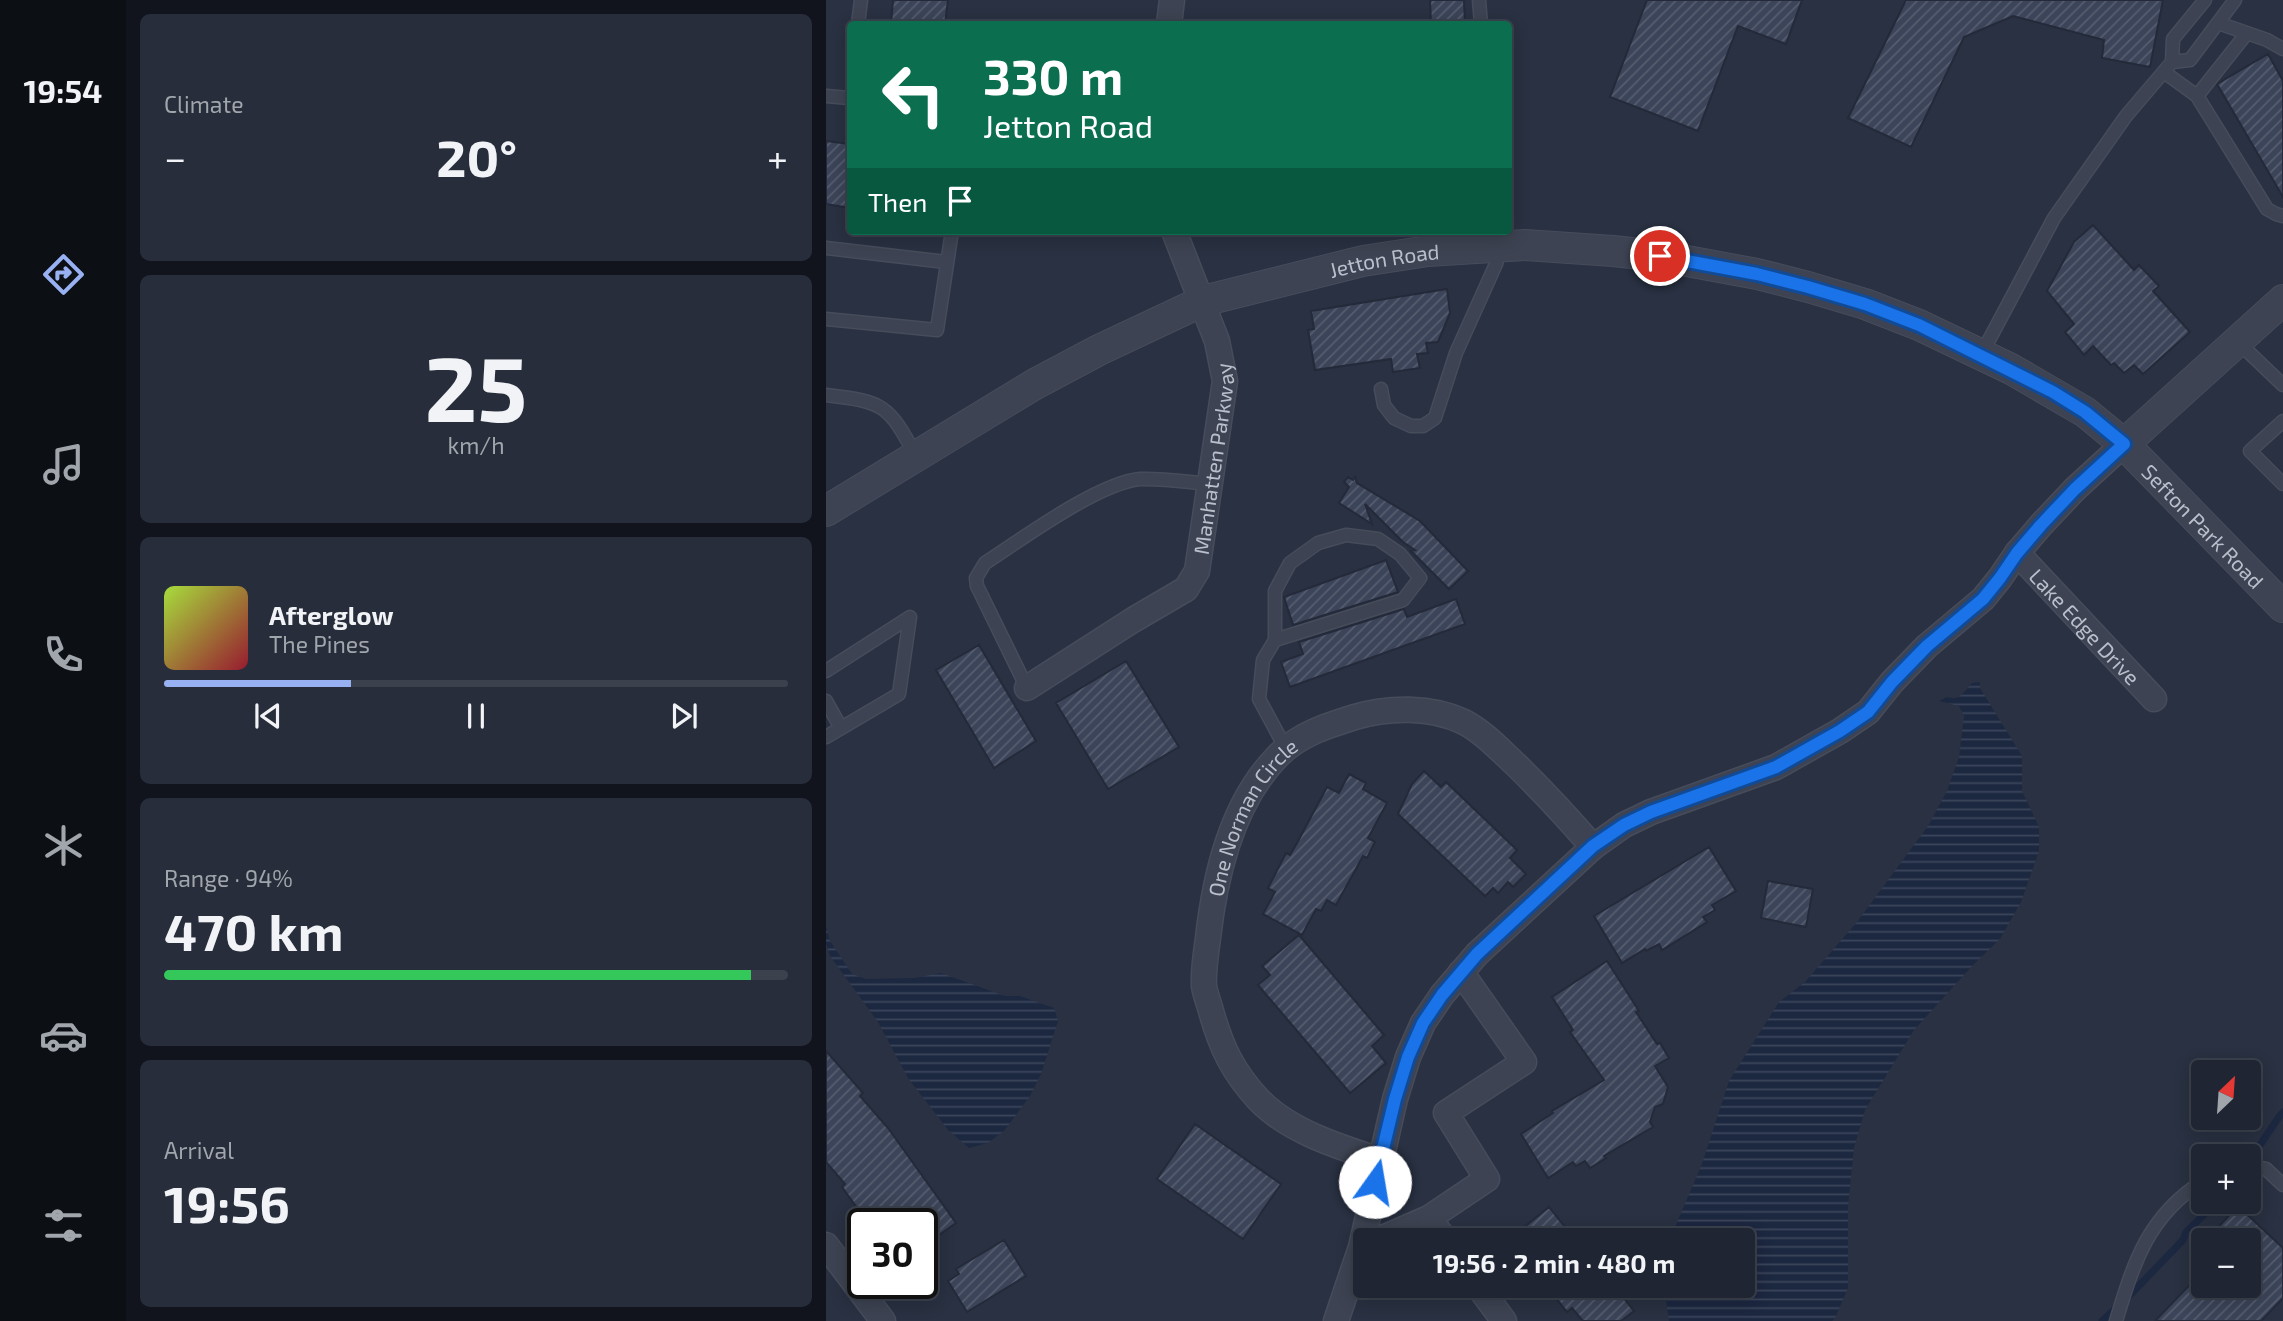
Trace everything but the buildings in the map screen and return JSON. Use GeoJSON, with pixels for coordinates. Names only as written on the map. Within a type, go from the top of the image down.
{"type":"FeatureCollection","features":[{"type":"Feature","properties":{"kind":"street"},"geometry":{"type":"LineString","coordinates":[[1170,21],[1172,0]]}},
{"type":"Feature","properties":{"kind":"street","name":"Manhatten Parkway"},"geometry":{"type":"LineString","coordinates":[[1027,688],[1186,589],[1197,571],[1225,381],[1217,341],[1176,235]]}},
{"type":"Feature","properties":{"kind":"street","name":"Jetton Road"},"geometry":{"type":"LineString","coordinates":[[826,511],[1035,384],[1203,302],[1363,261],[1499,238],[1525,245],[1648,254],[1757,274],[1865,304],[1919,325],[2053,392],[2085,412],[2124,444]]}},
{"type":"Feature","properties":{"kind":"street"},"geometry":{"type":"LineString","coordinates":[[1370,1228],[1380,1160],[1395,1099],[1413,1046],[1423,1023],[1477,954],[1593,846],[1624,825],[1651,812],[1776,767],[1868,712],[1892,682],[1927,646],[1983,599],[2017,553],[2075,489],[2283,300]]}},
{"type":"Feature","properties":{"kind":"street","name":"Sefton Park Road"},"geometry":{"type":"LineString","coordinates":[[2124,444],[2283,607]]}},
{"type":"Feature","properties":{"kind":"street","name":"Lake Edge Drive"},"geometry":{"type":"LineString","coordinates":[[2017,553],[2154,699]]}},
{"type":"Feature","properties":{"kind":"street","name":"One Norman Circle"},"geometry":{"type":"LineString","coordinates":[[1380,1160],[1345,1149],[1301,1130],[1260,1101],[1234,1069],[1221,1045],[1204,986],[1210,915],[1229,842],[1240,812],[1256,782],[1276,756],[1296,740],[1326,726],[1368,713],[1399,710],[1433,712],[1463,722],[1489,739],[1546,794],[1593,846]]}},
{"type":"Feature","properties":{"kind":"street"},"geometry":{"type":"LineString","coordinates":[[1408,1228],[1429,1219],[1487,1179],[1446,1113],[1524,1062],[1461,972]]}},
{"type":"Feature","properties":{"kind":"street"},"geometry":{"type":"LineString","coordinates":[[1429,1219],[1436,1228]]}},
{"type":"Feature","properties":{"kind":"street"},"geometry":{"type":"LineString","coordinates":[[826,1245],[883,1321]]}},
{"type":"Feature","properties":{"kind":"street"},"geometry":{"type":"LineString","coordinates":[[1336,1321],[1353,1279]]}},
{"type":"Feature","properties":{"kind":"street"},"geometry":{"type":"LineString","coordinates":[[1487,1298],[1504,1321]]}},
{"type":"Feature","properties":{"kind":"lane"},"geometry":{"type":"LineString","coordinates":[[858,21],[861,0]]}},
{"type":"Feature","properties":{"kind":"lane"},"geometry":{"type":"LineString","coordinates":[[1479,0],[1481,21]]}},
{"type":"Feature","properties":{"kind":"lane"},"geometry":{"type":"LineString","coordinates":[[1981,355],[2053,218],[2126,116],[2168,67],[2173,39],[2205,0]]}},
{"type":"Feature","properties":{"kind":"lane"},"geometry":{"type":"LineString","coordinates":[[2168,67],[2190,60],[2235,0]]}},
{"type":"Feature","properties":{"kind":"lane"},"geometry":{"type":"LineString","coordinates":[[2218,23],[2283,49]]}},
{"type":"Feature","properties":{"kind":"lane"},"geometry":{"type":"LineString","coordinates":[[2197,96],[2247,33]]}},
{"type":"Feature","properties":{"kind":"lane"},"geometry":{"type":"LineString","coordinates":[[2168,67],[2197,96],[2267,209],[2283,216]]}},
{"type":"Feature","properties":{"kind":"lane"},"geometry":{"type":"LineString","coordinates":[[826,96],[847,94]]}},
{"type":"Feature","properties":{"kind":"lane"},"geometry":{"type":"LineString","coordinates":[[826,319],[937,330],[951,235]]}},
{"type":"Feature","properties":{"kind":"lane"},"geometry":{"type":"LineString","coordinates":[[1381,389],[1384,405],[1394,418],[1411,426],[1423,426],[1435,418],[1456,353],[1489,284],[1499,238]]}},
{"type":"Feature","properties":{"kind":"lane"},"geometry":{"type":"LineString","coordinates":[[826,248],[946,262]]}},
{"type":"Feature","properties":{"kind":"lane"},"geometry":{"type":"LineString","coordinates":[[2238,341],[2283,386]]}},
{"type":"Feature","properties":{"kind":"lane"},"geometry":{"type":"LineString","coordinates":[[826,396],[865,400],[884,408],[899,424],[916,456]]}},
{"type":"Feature","properties":{"kind":"lane"},"geometry":{"type":"LineString","coordinates":[[2283,421],[2250,452],[2283,484]]}},
{"type":"Feature","properties":{"kind":"lane"},"geometry":{"type":"LineString","coordinates":[[1027,688],[981,594],[976,578],[980,568],[1099,492],[1120,483],[1142,479],[1210,484]]}},
{"type":"Feature","properties":{"kind":"lane"},"geometry":{"type":"LineString","coordinates":[[1276,640],[1403,600],[1420,578],[1400,554],[1378,539],[1346,536],[1318,543],[1290,563],[1275,591],[1276,640],[1263,660],[1259,699],[1286,749]]}},
{"type":"Feature","properties":{"kind":"lane"},"geometry":{"type":"LineString","coordinates":[[826,671],[911,617],[899,694],[826,737]]}},
{"type":"Feature","properties":{"kind":"lane"},"geometry":{"type":"LineString","coordinates":[[826,701],[841,728]]}},
{"type":"Feature","properties":{"kind":"lane"},"geometry":{"type":"LineString","coordinates":[[2261,1168],[2266,1169],[2283,1185]]}},
{"type":"Feature","properties":{"kind":"lane"},"geometry":{"type":"LineString","coordinates":[[2116,1321],[2132,1269],[2152,1227],[2191,1189]]}},
{"type":"Feature","properties":{"kind":"water"},"geometry":{"type":"Polygon","coordinates":[[[1980,682],[1980,688],[2022,756],[2022,791],[2039,827],[2039,851],[2021,902],[2000,939],[1914,1030],[1865,1110],[1854,1148],[1848,1206],[1848,1288],[1835,1318],[1832,1321],[1669,1321],[1666,1298],[1755,1298],[1755,1228],[1675,1228],[1702,1164],[1729,1081],[1779,1002],[1805,982],[1857,922],[1928,826],[1947,791],[1959,757],[1964,716],[1959,706],[1939,701],[1947,697],[1959,697],[1972,683],[1980,682]]]}},
{"type":"Feature","properties":{"kind":"water"},"geometry":{"type":"Polygon","coordinates":[[[826,927],[830,941],[852,974],[866,979],[915,978],[941,973],[1005,996],[1020,996],[1054,1008],[1058,1021],[1041,1074],[1030,1096],[1004,1131],[988,1143],[969,1148],[948,1130],[908,1078],[878,1022],[830,956],[826,943],[826,927]]]}},
{"type":"Feature","properties":{"kind":"waterway"},"geometry":{"type":"LineString","coordinates":[[2260,1144],[2283,1112]]}},
{"type":"Feature","properties":{"kind":"waterway"},"geometry":{"type":"LineString","coordinates":[[2102,1321],[2183,1240],[2186,1232],[2205,1214]]}},
{"type":"Feature","properties":{"kind":"route"},"geometry":{"type":"LineString","coordinates":[[1375,1182],[1395,1099],[1408,1057],[1423,1023],[1442,995],[1477,954],[1593,846],[1624,825],[1651,812],[1776,767],[1868,712],[1892,682],[1927,646],[1983,599],[2041,525],[2124,444],[2085,412],[2053,392],[1919,325],[1865,304],[1808,287],[1757,274],[1660,256]]}}]}
